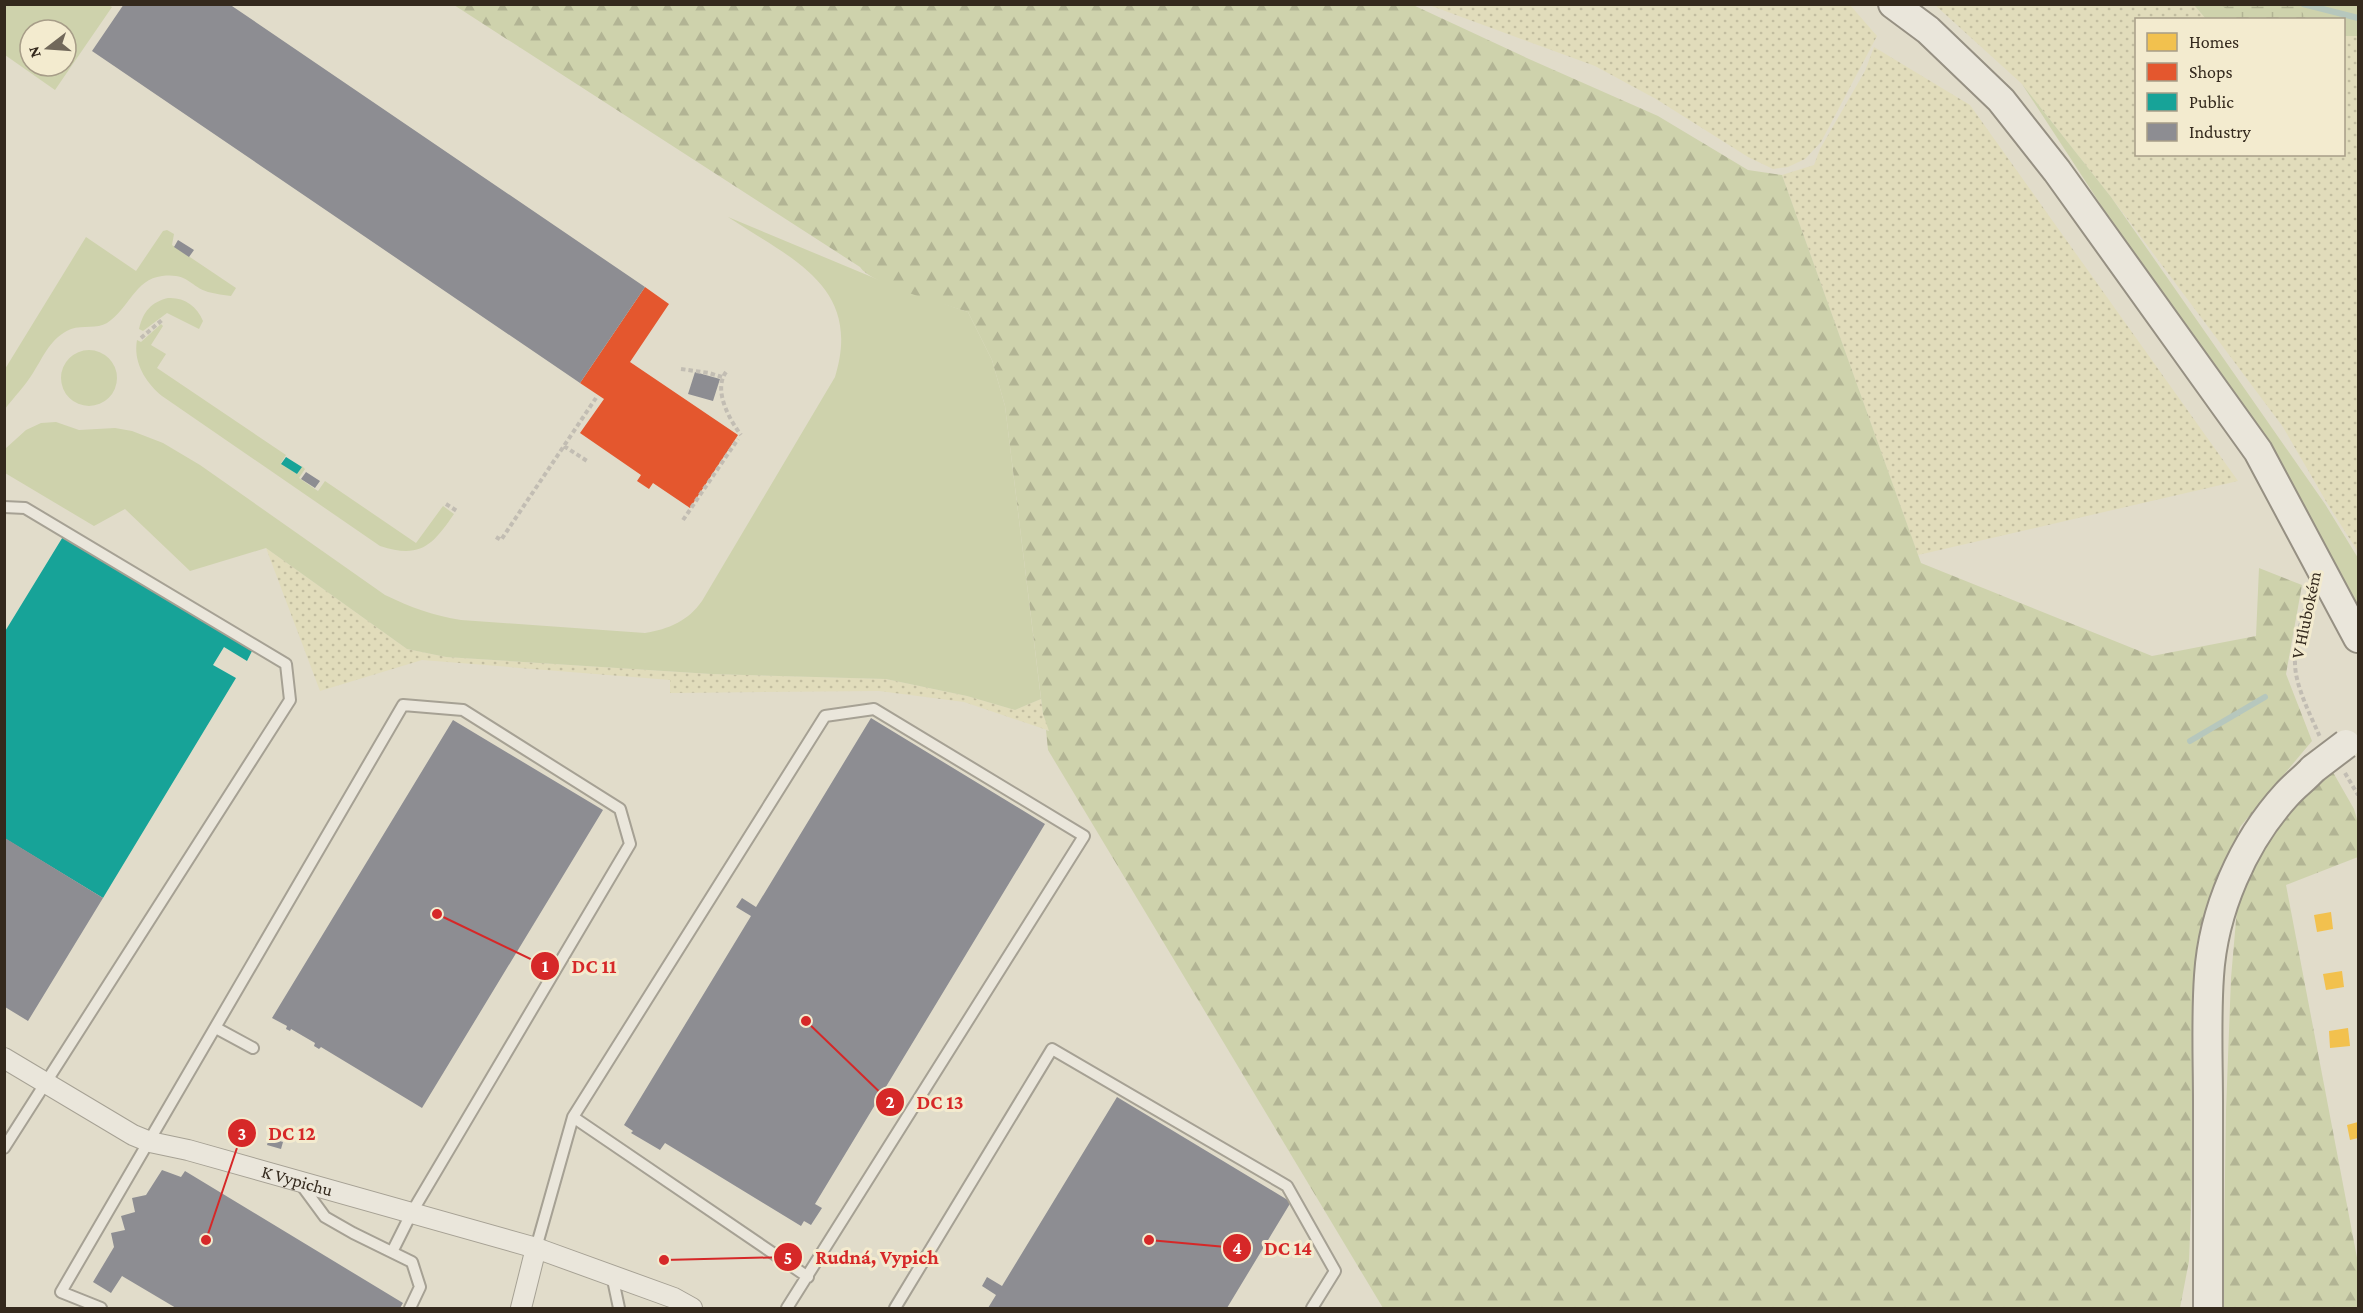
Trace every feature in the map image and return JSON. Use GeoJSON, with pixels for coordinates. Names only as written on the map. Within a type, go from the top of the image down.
{"type":"FeatureCollection","features":[{"type":"Feature","properties":{"kind":"street"},"geometry":{"type":"LineString","coordinates":[[1893,4],[1928,30],[2001,100],[2057,171],[2258,451],[2358,638]]}},
{"type":"Feature","properties":{"kind":"street"},"geometry":{"type":"LineString","coordinates":[[2208,1308],[2208,1024],[2209,975],[2214,937],[2226,896],[2244,857],[2265,822],[2287,794],[2336,751]]}},
{"type":"Feature","properties":{"kind":"street","name":"K Vypichu"},"geometry":{"type":"LineString","coordinates":[[4,1058],[133,1135],[150,1142],[298,1180],[536,1248],[674,1298],[692,1308]]}},
{"type":"Feature","properties":{"kind":"street"},"geometry":{"type":"LineString","coordinates":[[521,1308],[536,1248]]}},
{"type":"Feature","properties":{"kind":"lane"},"geometry":{"type":"LineString","coordinates":[[4,507],[25,508],[286,664],[290,700],[4,1148]]}},
{"type":"Feature","properties":{"kind":"lane"},"geometry":{"type":"LineString","coordinates":[[100,1308],[61,1292],[403,705],[463,710],[620,809],[630,844],[412,1212],[392,1252]]}},
{"type":"Feature","properties":{"kind":"lane"},"geometry":{"type":"LineString","coordinates":[[536,1248],[573,1117],[825,716],[874,709],[1084,836],[788,1308]]}},
{"type":"Feature","properties":{"kind":"lane"},"geometry":{"type":"LineString","coordinates":[[216,1028],[253,1048]]}},
{"type":"Feature","properties":{"kind":"lane"},"geometry":{"type":"LineString","coordinates":[[895,1308],[1052,1049],[1287,1186],[1335,1271],[1312,1308]]}},
{"type":"Feature","properties":{"kind":"lane"},"geometry":{"type":"LineString","coordinates":[[573,1117],[808,1276]]}},
{"type":"Feature","properties":{"kind":"lane"},"geometry":{"type":"LineString","coordinates":[[298,1180],[325,1217],[412,1262],[420,1287],[410,1308]]}},
{"type":"Feature","properties":{"kind":"lane"},"geometry":{"type":"LineString","coordinates":[[612,1275],[619,1308]]}},
{"type":"Feature","properties":{"kind":"path"},"geometry":{"type":"LineString","coordinates":[[141,338],[162,320]]}},
{"type":"Feature","properties":{"kind":"path"},"geometry":{"type":"LineString","coordinates":[[681,369],[725,374],[721,396],[740,437],[683,520]]}},
{"type":"Feature","properties":{"kind":"path"},"geometry":{"type":"LineString","coordinates":[[496,537],[501,540],[596,398]]}},
{"type":"Feature","properties":{"kind":"path"},"geometry":{"type":"LineString","coordinates":[[564,446],[587,461]]}},
{"type":"Feature","properties":{"kind":"path"},"geometry":{"type":"LineString","coordinates":[[446,504],[457,511]]}},
{"type":"Feature","properties":{"kind":"path","name":"V Hlubokém"},"geometry":{"type":"LineString","coordinates":[[2318,562],[2300,628],[2294,664],[2303,699],[2336,751],[2358,795]]}},
{"type":"Feature","properties":{"kind":"shaded area"},"geometry":{"type":"Polygon","coordinates":[[[1429,5],[1850,5],[1877,36],[1821,142],[1805,159],[1788,167],[1773,169],[1748,157],[1656,99],[1595,66],[1429,5]]]}},
{"type":"Feature","properties":{"kind":"shaded area"},"geometry":{"type":"Polygon","coordinates":[[[1935,5],[2194,5],[2205,18],[2135,18],[2135,156],[2345,156],[2345,36],[2358,36],[2358,552],[2283,427],[2111,197],[2022,84],[1935,5]]]}},
{"type":"Feature","properties":{"kind":"shaded area"},"geometry":{"type":"Polygon","coordinates":[[[1874,47],[1970,105],[2238,481],[1918,555],[1782,175],[1814,165],[1820,149],[1865,71],[1874,47]]]}},
{"type":"Feature","properties":{"kind":"shaded area"},"geometry":{"type":"Polygon","coordinates":[[[266,548],[407,649],[446,657],[711,674],[886,679],[967,696],[1015,710],[1041,699],[1043,714],[1050,731],[964,702],[879,691],[670,693],[670,680],[422,660],[320,691],[266,548]]]}},
{"type":"Feature","properties":{"kind":"green space"},"geometry":{"type":"Polygon","coordinates":[[[5,5],[108,5],[112,7],[78,57],[78,18],[18,18],[18,64],[5,55],[5,5]]]}},
{"type":"Feature","properties":{"kind":"green space"},"geometry":{"type":"Polygon","coordinates":[[[454,5],[1413,5],[1658,116],[1748,170],[1782,175],[1921,563],[2152,656],[2256,636],[2259,568],[2302,585],[2286,674],[2312,741],[2240,827],[2201,947],[2189,1261],[2180,1308],[1383,1308],[1048,750],[1046,730],[1049,731],[1043,714],[1005,406],[992,360],[968,312],[893,287],[867,274],[860,267],[454,5]]]}},
{"type":"Feature","properties":{"kind":"green space"},"geometry":{"type":"Polygon","coordinates":[[[2194,5],[2358,5],[2358,36],[2345,36],[2345,18],[2205,18],[2194,5]]]}},
{"type":"Feature","properties":{"kind":"green space"},"geometry":{"type":"Polygon","coordinates":[[[2221,5],[2298,5],[2305,18],[2235,18],[2221,5]]]}},
{"type":"Feature","properties":{"kind":"green space"},"geometry":{"type":"Polygon","coordinates":[[[38,78],[63,78],[55,90],[38,78]]]}},
{"type":"Feature","properties":{"kind":"green space"},"geometry":{"type":"Polygon","coordinates":[[[2022,84],[2111,197],[2325,504],[2358,558],[2358,616],[2211,374],[2022,84]]]}},
{"type":"Feature","properties":{"kind":"green space"},"geometry":{"type":"Polygon","coordinates":[[[728,217],[903,290],[968,312],[992,360],[1005,406],[1041,699],[1015,710],[967,696],[886,679],[711,674],[446,657],[407,649],[266,548],[190,571],[125,509],[94,526],[5,473],[5,449],[26,430],[41,423],[56,422],[79,430],[115,428],[132,431],[163,443],[200,465],[385,595],[413,607],[461,620],[645,633],[662,629],[684,619],[702,601],[835,377],[841,346],[839,320],[830,297],[816,279],[797,262],[728,217]]]}},
{"type":"Feature","properties":{"kind":"green space"},"geometry":{"type":"Polygon","coordinates":[[[167,230],[174,234],[172,245],[236,288],[231,296],[208,292],[178,276],[153,278],[138,289],[121,311],[107,323],[71,329],[58,337],[5,409],[5,369],[86,237],[136,271],[163,231],[167,230]]]}},
{"type":"Feature","properties":{"kind":"green space"},"geometry":{"type":"Polygon","coordinates":[[[168,298],[185,301],[194,307],[203,321],[199,329],[167,313],[143,331],[139,329],[149,309],[157,302],[168,298]]]}},
{"type":"Feature","properties":{"kind":"green space"},"geometry":{"type":"Polygon","coordinates":[[[161,324],[163,326],[151,345],[166,354],[157,368],[286,455],[281,463],[297,474],[302,466],[305,469],[299,478],[318,491],[325,481],[416,543],[443,506],[454,514],[439,534],[424,547],[405,551],[380,546],[156,390],[142,371],[136,348],[137,340],[141,342],[161,324]]]}},
{"type":"Feature","properties":{"kind":"green space"},"geometry":{"type":"Polygon","coordinates":[[[89,350],[100,352],[109,358],[115,367],[117,378],[115,389],[109,398],[100,404],[89,406],[78,404],[69,398],[63,389],[61,378],[63,367],[69,358],[78,352],[89,350]]]}},
{"type":"Feature","properties":{"kind":"green space"},"geometry":{"type":"Polygon","coordinates":[[[2330,767],[2354,809],[2358,823],[2358,857],[2286,885],[2358,1263],[2358,1308],[2223,1308],[2226,1110],[2231,978],[2238,897],[2279,813],[2330,767]]]}},
{"type":"Feature","properties":{"kind":"building: Homes"},"geometry":{"type":"Polygon","coordinates":[[[2331,912],[2333,929],[2317,932],[2314,915],[2331,912]]]}},
{"type":"Feature","properties":{"kind":"building: Homes"},"geometry":{"type":"Polygon","coordinates":[[[2342,971],[2344,987],[2326,990],[2323,974],[2342,971]]]}},
{"type":"Feature","properties":{"kind":"building: Homes"},"geometry":{"type":"Polygon","coordinates":[[[2348,1028],[2350,1046],[2330,1048],[2329,1031],[2348,1028]]]}},
{"type":"Feature","properties":{"kind":"building: Homes"},"geometry":{"type":"Polygon","coordinates":[[[2358,1122],[2358,1138],[2350,1140],[2347,1125],[2358,1122]]]}},
{"type":"Feature","properties":{"kind":"building: Shops"},"geometry":{"type":"Polygon","coordinates":[[[645,287],[669,304],[630,362],[738,435],[690,508],[653,483],[649,489],[637,481],[641,475],[580,433],[604,399],[580,383],[645,287]]]}},
{"type":"Feature","properties":{"kind":"building: Public"},"geometry":{"type":"Polygon","coordinates":[[[286,457],[302,467],[297,474],[281,464],[286,457]]]}},
{"type":"Feature","properties":{"kind":"building: Public"},"geometry":{"type":"Polygon","coordinates":[[[64,535],[253,649],[247,661],[224,647],[213,665],[236,678],[103,898],[4,838],[4,633],[64,535]]]}},
{"type":"Feature","properties":{"kind":"building: Industry"},"geometry":{"type":"Polygon","coordinates":[[[124,4],[229,4],[645,287],[580,383],[92,51],[124,4]]]}},
{"type":"Feature","properties":{"kind":"building: Industry"},"geometry":{"type":"Polygon","coordinates":[[[178,240],[194,250],[189,257],[174,247],[178,240]]]}},
{"type":"Feature","properties":{"kind":"building: Industry"},"geometry":{"type":"Polygon","coordinates":[[[695,372],[720,379],[713,401],[688,394],[695,372]]]}},
{"type":"Feature","properties":{"kind":"building: Industry"},"geometry":{"type":"Polygon","coordinates":[[[306,472],[320,481],[315,488],[301,479],[306,472]]]}},
{"type":"Feature","properties":{"kind":"building: Industry"},"geometry":{"type":"Polygon","coordinates":[[[871,718],[1045,824],[815,1204],[822,1208],[811,1225],[804,1221],[801,1226],[665,1143],[660,1150],[631,1133],[633,1131],[624,1125],[751,916],[736,907],[742,898],[756,907],[871,718]]]}},
{"type":"Feature","properties":{"kind":"building: Industry"},"geometry":{"type":"Polygon","coordinates":[[[453,720],[603,810],[422,1108],[321,1047],[319,1049],[314,1046],[315,1043],[291,1029],[290,1031],[286,1029],[287,1026],[272,1018],[453,720]]]}},
{"type":"Feature","properties":{"kind":"building: Industry"},"geometry":{"type":"Polygon","coordinates":[[[5,838],[103,898],[28,1021],[5,1007],[5,838]]]}},
{"type":"Feature","properties":{"kind":"building: Industry"},"geometry":{"type":"Polygon","coordinates":[[[1117,1097],[1291,1202],[1227,1308],[988,1308],[996,1295],[982,1286],[987,1277],[1002,1286],[1117,1097]]]}},
{"type":"Feature","properties":{"kind":"building: Industry"},"geometry":{"type":"Polygon","coordinates":[[[269,1138],[283,1142],[281,1149],[267,1145],[269,1138]]]}},
{"type":"Feature","properties":{"kind":"building: Industry"},"geometry":{"type":"Polygon","coordinates":[[[162,1170],[181,1177],[185,1171],[403,1303],[400,1308],[176,1308],[122,1276],[111,1293],[93,1282],[114,1247],[111,1233],[125,1230],[121,1216],[135,1212],[132,1198],[146,1195],[162,1170]]]}},
{"type":"Feature","properties":{"kind":"waterway"},"geometry":{"type":"LineString","coordinates":[[2303,4],[2358,18]]}},
{"type":"Feature","properties":{"kind":"waterway"},"geometry":{"type":"LineString","coordinates":[[2190,741],[2265,697]]}},
{"type":"Feature","properties":{"kind":"place","name":"DC 11"},"geometry":{"type":"Point","coordinates":[437,914]}},
{"type":"Feature","properties":{"kind":"place","name":"DC 13"},"geometry":{"type":"Point","coordinates":[806,1021]}},
{"type":"Feature","properties":{"kind":"place","name":"DC 12"},"geometry":{"type":"Point","coordinates":[206,1240]}},
{"type":"Feature","properties":{"kind":"place","name":"DC 14"},"geometry":{"type":"Point","coordinates":[1149,1240]}},
{"type":"Feature","properties":{"kind":"place","name":"Rudná, Vypich"},"geometry":{"type":"Point","coordinates":[664,1260]}}]}
